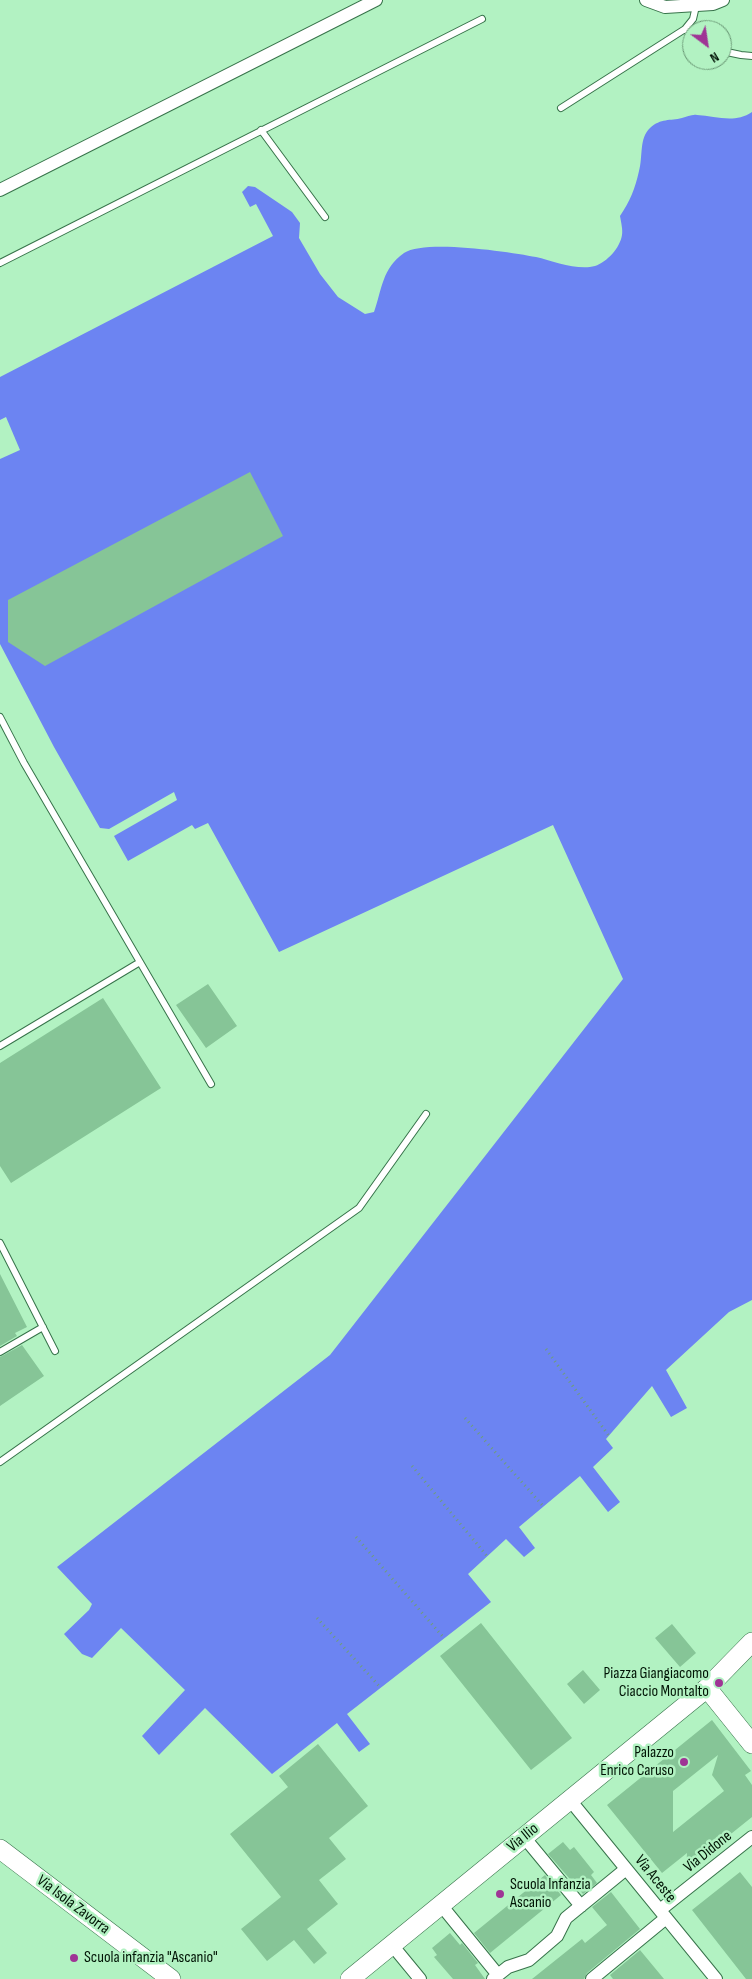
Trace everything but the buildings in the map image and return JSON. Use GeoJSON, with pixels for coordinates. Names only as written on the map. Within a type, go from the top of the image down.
{"type":"FeatureCollection","features":[{"type":"Feature","properties":{"kind":"main road","name":"Via Ilio"},"geometry":{"type":"LineString","coordinates":[[350,1979],[702,1692],[751,1649]]}},
{"type":"Feature","properties":{"kind":"main road"},"geometry":{"type":"LineString","coordinates":[[702,1692],[752,1744]]}},
{"type":"Feature","properties":{"kind":"main road","name":"Via Isola Zavorra"},"geometry":{"type":"LineString","coordinates":[[0,1849],[171,1979]]}},
{"type":"Feature","properties":{"kind":"street"},"geometry":{"type":"LineString","coordinates":[[0,190],[376,0]]}},
{"type":"Feature","properties":{"kind":"street"},"geometry":{"type":"LineString","coordinates":[[646,0],[665,7],[713,4],[723,0]]}},
{"type":"Feature","properties":{"kind":"street","name":"Via Aceste"},"geometry":{"type":"LineString","coordinates":[[570,1800],[716,1979]]}},
{"type":"Feature","properties":{"kind":"street"},"geometry":{"type":"LineString","coordinates":[[524,1837],[581,1906]]}},
{"type":"Feature","properties":{"kind":"street","name":"Via Didone"},"geometry":{"type":"LineString","coordinates":[[592,1979],[752,1837]]}},
{"type":"Feature","properties":{"kind":"street"},"geometry":{"type":"LineString","coordinates":[[441,1905],[495,1977],[508,1967],[529,1960],[558,1936],[566,1918],[626,1869]]}},
{"type":"Feature","properties":{"kind":"street"},"geometry":{"type":"LineString","coordinates":[[392,1945],[420,1979]]}},
{"type":"Feature","properties":{"kind":"lane"},"geometry":{"type":"LineString","coordinates":[[692,20],[696,6]]}},
{"type":"Feature","properties":{"kind":"lane"},"geometry":{"type":"LineString","coordinates":[[0,263],[482,19]]}},
{"type":"Feature","properties":{"kind":"lane"},"geometry":{"type":"LineString","coordinates":[[560,108],[682,31]]}},
{"type":"Feature","properties":{"kind":"lane"},"geometry":{"type":"LineString","coordinates":[[732,53],[752,56]]}},
{"type":"Feature","properties":{"kind":"lane"},"geometry":{"type":"LineString","coordinates":[[262,130],[325,217]]}},
{"type":"Feature","properties":{"kind":"lane"},"geometry":{"type":"LineString","coordinates":[[0,717],[24,763],[211,1084]]}},
{"type":"Feature","properties":{"kind":"lane"},"geometry":{"type":"LineString","coordinates":[[0,1046],[140,962]]}},
{"type":"Feature","properties":{"kind":"lane"},"geometry":{"type":"LineString","coordinates":[[0,1462],[358,1208],[426,1114]]}},
{"type":"Feature","properties":{"kind":"lane"},"geometry":{"type":"LineString","coordinates":[[0,1243],[55,1351]]}},
{"type":"Feature","properties":{"kind":"lane"},"geometry":{"type":"LineString","coordinates":[[0,1352],[43,1327]]}},
{"type":"Feature","properties":{"kind":"path"},"geometry":{"type":"LineString","coordinates":[[546,1349],[609,1436]]}},
{"type":"Feature","properties":{"kind":"path"},"geometry":{"type":"LineString","coordinates":[[465,1418],[543,1506]]}},
{"type":"Feature","properties":{"kind":"path"},"geometry":{"type":"LineString","coordinates":[[412,1466],[487,1556]]}},
{"type":"Feature","properties":{"kind":"path"},"geometry":{"type":"LineString","coordinates":[[356,1537],[444,1638]]}},
{"type":"Feature","properties":{"kind":"path"},"geometry":{"type":"LineString","coordinates":[[317,1618],[381,1688]]}},
{"type":"Feature","properties":{"kind":"water"},"geometry":{"type":"Polygon","coordinates":[[[752,112],[752,1300],[729,1312],[666,1370],[687,1408],[671,1417],[652,1386],[606,1439],[613,1448],[593,1467],[620,1502],[608,1512],[580,1476],[519,1527],[535,1548],[524,1557],[506,1539],[468,1574],[491,1602],[347,1714],[370,1744],[359,1752],[337,1723],[272,1774],[205,1708],[159,1755],[142,1736],[185,1690],[121,1628],[92,1658],[82,1654],[64,1634],[89,1610],[92,1604],[57,1567],[330,1355],[623,979],[553,825],[279,952],[208,823],[195,829],[192,825],[128,861],[114,836],[177,800],[174,792],[109,829],[100,828],[54,747],[0,644],[0,377],[273,236],[256,204],[250,207],[242,192],[248,186],[255,187],[292,212],[300,223],[299,238],[320,274],[338,297],[365,314],[374,312],[391,265],[404,253],[415,249],[430,247],[468,248],[536,257],[581,267],[600,264],[612,254],[621,240],[620,216],[634,189],[640,166],[644,137],[650,128],[662,121],[693,115],[738,118],[752,112]]]}},
{"type":"Feature","properties":{"kind":"pier"},"geometry":{"type":"Polygon","coordinates":[[[6,417],[20,450],[0,459],[0,420],[6,417]]]}},
{"type":"Feature","properties":{"kind":"place","name":"Piazza Giangiacomo Ciaccio Montalto"},"geometry":{"type":"Point","coordinates":[719,1683]}},
{"type":"Feature","properties":{"kind":"place","name":"Palazzo Enrico Caruso"},"geometry":{"type":"Point","coordinates":[684,1762]}},
{"type":"Feature","properties":{"kind":"place","name":"Scuola Infanzia Ascanio"},"geometry":{"type":"Point","coordinates":[500,1894]}},
{"type":"Feature","properties":{"kind":"place","name":"Scuola infanzia \"Ascanio\""},"geometry":{"type":"Point","coordinates":[74,1958]}}]}
